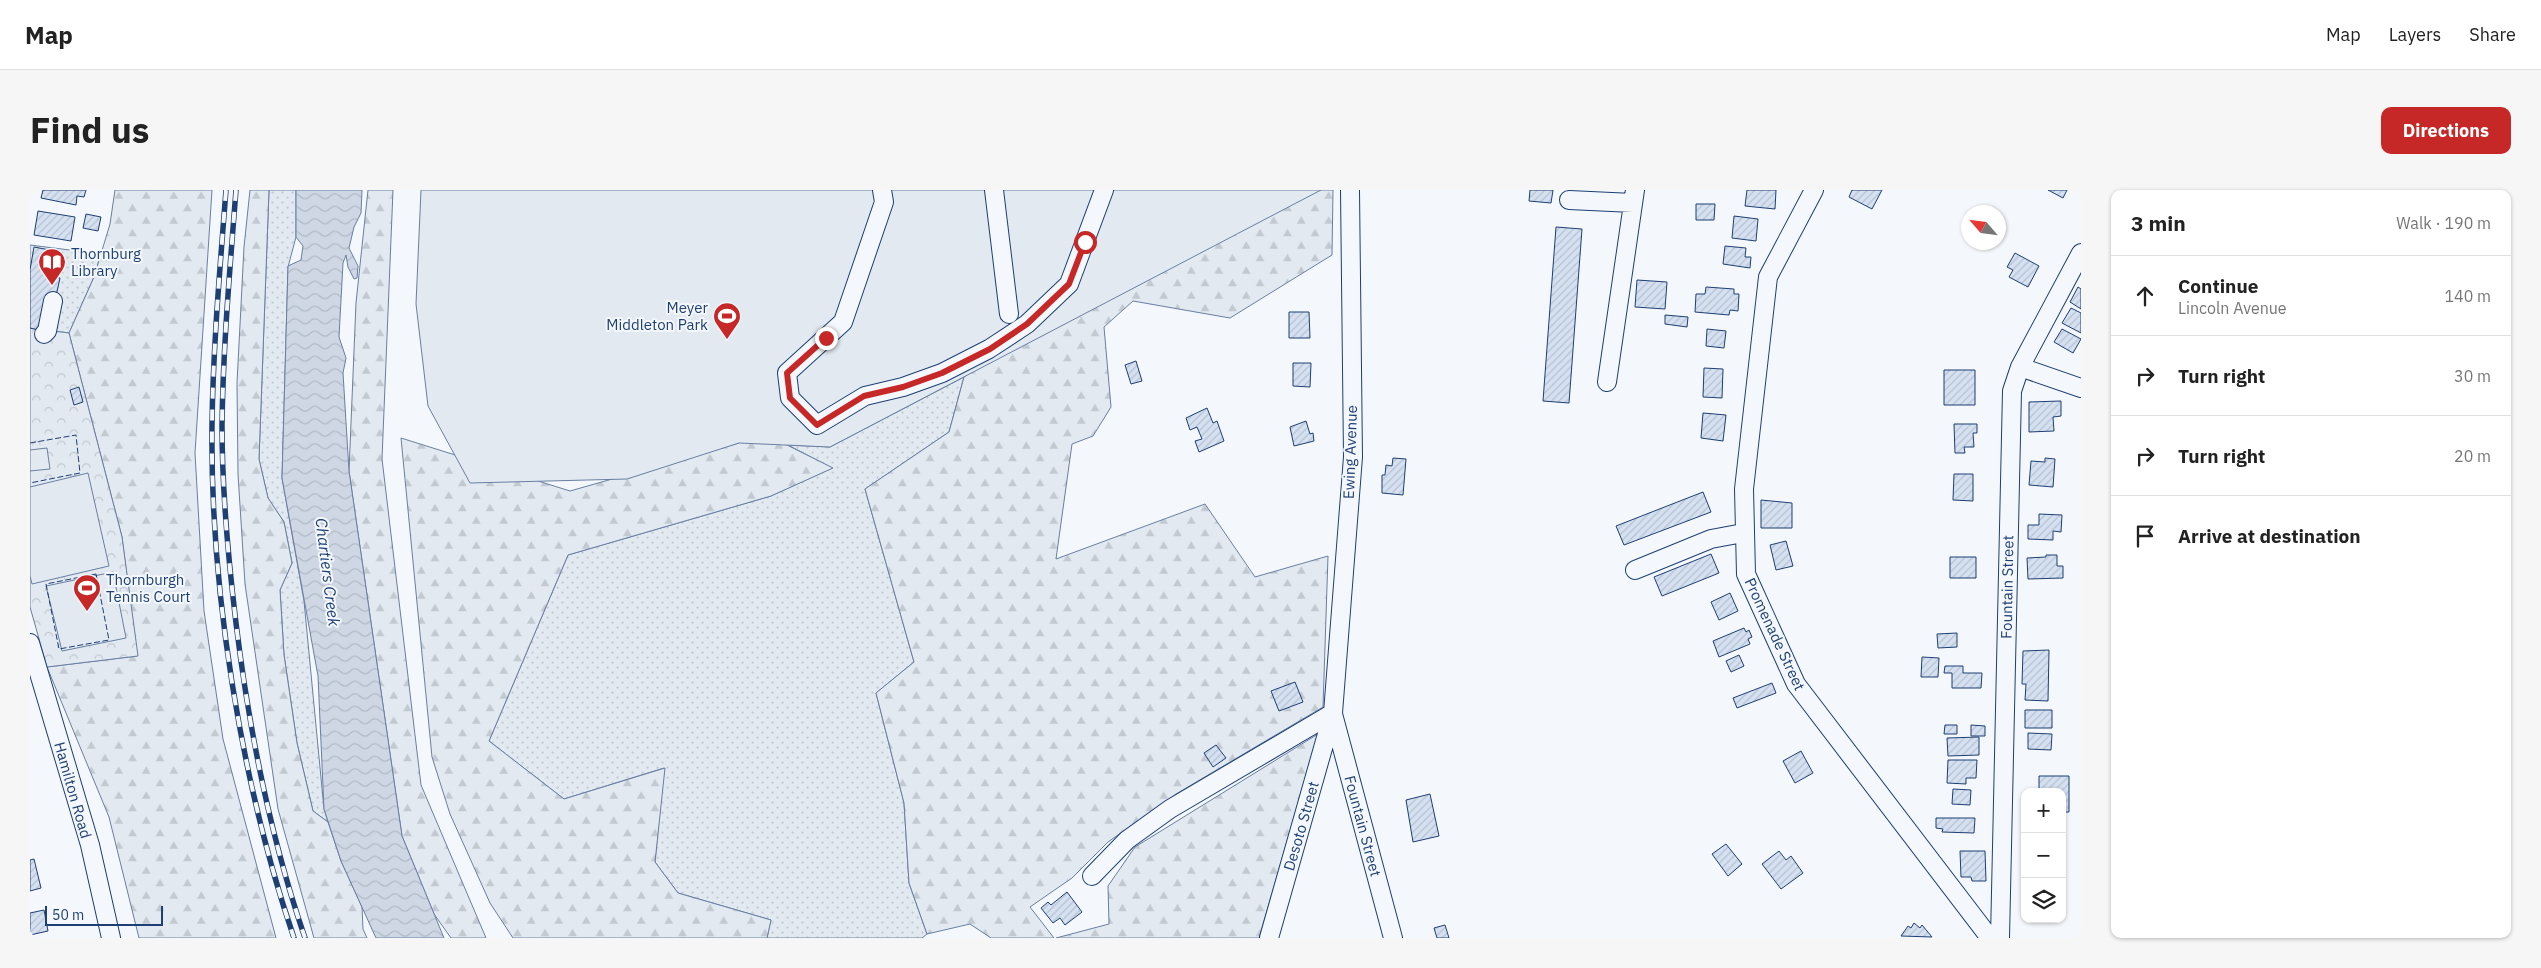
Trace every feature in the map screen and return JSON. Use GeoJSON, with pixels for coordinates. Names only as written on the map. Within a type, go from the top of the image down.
{"type":"FeatureCollection","features":[{"type":"Feature","properties":{"kind":"street"},"geometry":{"type":"LineString","coordinates":[[882,190],[884,202],[843,322],[787,373],[790,398],[817,425],[864,396],[903,387],[942,373],[990,349],[1036,316],[1069,284],[1104,190]]}},
{"type":"Feature","properties":{"kind":"street"},"geometry":{"type":"LineString","coordinates":[[994,190],[1009,314]]}},
{"type":"Feature","properties":{"kind":"street","name":"Ewing Avenue"},"geometry":{"type":"LineString","coordinates":[[1333,713],[1352,457],[1350,190]]}},
{"type":"Feature","properties":{"kind":"street","name":"Promenade Street"},"geometry":{"type":"LineString","coordinates":[[1814,190],[1768,277],[1744,489],[1743,533],[1746,574],[1796,684],[1990,938]]}},
{"type":"Feature","properties":{"kind":"street"},"geometry":{"type":"LineString","coordinates":[[1570,200],[1634,196],[1607,382]]}},
{"type":"Feature","properties":{"kind":"street","name":"Fountain Street"},"geometry":{"type":"LineString","coordinates":[[2000,938],[2012,391],[2020,367],[2081,253]]}},
{"type":"Feature","properties":{"kind":"street"},"geometry":{"type":"LineString","coordinates":[[44,334],[47,331],[53,301]]}},
{"type":"Feature","properties":{"kind":"street"},"geometry":{"type":"LineString","coordinates":[[990,349],[1012,309],[1036,316]]}},
{"type":"Feature","properties":{"kind":"street"},"geometry":{"type":"LineString","coordinates":[[2020,367],[2081,388]]}},
{"type":"Feature","properties":{"kind":"street"},"geometry":{"type":"LineString","coordinates":[[1635,570],[1711,540],[1743,533]]}},
{"type":"Feature","properties":{"kind":"street","name":"Hamilton Road"},"geometry":{"type":"LineString","coordinates":[[30,643],[90,845],[111,938]]}},
{"type":"Feature","properties":{"kind":"street"},"geometry":{"type":"LineString","coordinates":[[1092,876],[1127,840],[1170,809],[1333,713]]}},
{"type":"Feature","properties":{"kind":"street","name":"Desoto Street"},"geometry":{"type":"LineString","coordinates":[[1269,938],[1333,713]]}},
{"type":"Feature","properties":{"kind":"street","name":"Fountain Street"},"geometry":{"type":"LineString","coordinates":[[1333,713],[1393,938]]}},
{"type":"Feature","properties":{"kind":"green space"},"geometry":{"type":"Polygon","coordinates":[[[115,190],[212,190],[195,453],[204,611],[223,739],[276,938],[139,938],[109,817],[47,667],[137,656],[122,537],[69,333],[94,277],[110,224],[115,190]]]}},
{"type":"Feature","properties":{"kind":"green space"},"geometry":{"type":"Polygon","coordinates":[[[250,190],[269,190],[259,459],[268,498],[284,522],[292,563],[280,590],[284,655],[297,743],[313,811],[328,822],[341,861],[362,907],[363,929],[367,938],[314,938],[278,809],[245,584],[238,474],[237,383],[244,247],[250,190]]]}},
{"type":"Feature","properties":{"kind":"green space"},"geometry":{"type":"Polygon","coordinates":[[[269,190],[296,190],[296,237],[288,267],[282,478],[304,601],[324,809],[328,822],[313,811],[297,743],[284,655],[280,590],[292,563],[284,522],[268,498],[259,459],[269,190]]]}},
{"type":"Feature","properties":{"kind":"green space"},"geometry":{"type":"Polygon","coordinates":[[[368,190],[393,190],[382,459],[421,785],[486,938],[451,938],[434,914],[402,836],[349,471],[356,303],[368,190]]]}},
{"type":"Feature","properties":{"kind":"green space","name":"Meyer Middleton Park"},"geometry":{"type":"Polygon","coordinates":[[[421,190],[1321,190],[830,447],[739,443],[627,479],[470,483],[428,406],[416,304],[421,190]]]}},
{"type":"Feature","properties":{"kind":"green space"},"geometry":{"type":"Polygon","coordinates":[[[1119,190],[1333,190],[1332,255],[1230,318],[1133,301],[1104,327],[1111,407],[1093,436],[1072,444],[1056,559],[1205,504],[1255,577],[1328,556],[1323,707],[1176,794],[1108,842],[1072,878],[1030,907],[1054,938],[991,938],[970,924],[927,934],[909,883],[904,803],[876,693],[914,662],[865,489],[949,432],[964,377],[1063,307],[1119,190]]]}},
{"type":"Feature","properties":{"kind":"green space"},"geometry":{"type":"Polygon","coordinates":[[[30,245],[101,254],[94,277],[69,333],[30,328],[30,245]]]}},
{"type":"Feature","properties":{"kind":"green space"},"geometry":{"type":"Polygon","coordinates":[[[30,328],[69,333],[122,537],[138,656],[47,667],[30,607],[30,328]]]}},
{"type":"Feature","properties":{"kind":"green space"},"geometry":{"type":"Polygon","coordinates":[[[964,377],[949,432],[865,489],[914,662],[876,693],[904,803],[909,883],[927,934],[922,938],[767,938],[771,920],[678,893],[655,862],[664,768],[564,799],[489,741],[568,555],[771,496],[832,468],[788,445],[830,447],[964,377]]]}},
{"type":"Feature","properties":{"kind":"green space"},"geometry":{"type":"Polygon","coordinates":[[[733,418],[833,468],[771,496],[568,555],[489,741],[564,799],[665,768],[655,862],[678,893],[771,920],[767,938],[513,938],[490,903],[450,814],[432,757],[401,438],[570,491],[739,443],[733,418]]]}},
{"type":"Feature","properties":{"kind":"green space"},"geometry":{"type":"Polygon","coordinates":[[[47,448],[50,469],[30,471],[30,450],[47,448]]]}},
{"type":"Feature","properties":{"kind":"green space"},"geometry":{"type":"Polygon","coordinates":[[[88,473],[109,566],[32,584],[30,576],[30,487],[88,473]]]}},
{"type":"Feature","properties":{"kind":"green space","name":"Thornburgh Tennis Court"},"geometry":{"type":"Polygon","coordinates":[[[113,572],[126,638],[62,651],[46,586],[113,572]]]}},
{"type":"Feature","properties":{"kind":"green space"},"geometry":{"type":"Polygon","coordinates":[[[1318,734],[1259,938],[1056,938],[1109,924],[1108,886],[1135,847],[1318,734]]]}},
{"type":"Feature","properties":{"kind":"water","name":"Chartiers Creek"},"geometry":{"type":"Polygon","coordinates":[[[296,190],[362,190],[361,213],[354,227],[349,248],[358,266],[357,278],[354,279],[348,267],[346,255],[343,263],[339,337],[346,358],[343,373],[349,471],[402,836],[444,938],[376,938],[341,861],[324,809],[318,676],[282,478],[288,266],[301,260],[303,246],[296,237],[296,190]]]}},
{"type":"Feature","properties":{"kind":"building"},"geometry":{"type":"Polygon","coordinates":[[[43,190],[86,190],[84,197],[77,196],[76,205],[41,198],[43,190]]]}},
{"type":"Feature","properties":{"kind":"building"},"geometry":{"type":"Polygon","coordinates":[[[1530,190],[1553,190],[1551,203],[1529,201],[1530,190]]]}},
{"type":"Feature","properties":{"kind":"building"},"geometry":{"type":"Polygon","coordinates":[[[1747,190],[1776,190],[1775,209],[1745,206],[1747,190]]]}},
{"type":"Feature","properties":{"kind":"building"},"geometry":{"type":"Polygon","coordinates":[[[1852,190],[1882,190],[1872,209],[1849,197],[1852,190]]]}},
{"type":"Feature","properties":{"kind":"building"},"geometry":{"type":"Polygon","coordinates":[[[2048,190],[2067,190],[2063,198],[2048,190]]]}},
{"type":"Feature","properties":{"kind":"building"},"geometry":{"type":"Polygon","coordinates":[[[1696,204],[1715,204],[1714,220],[1696,220],[1696,204]]]}},
{"type":"Feature","properties":{"kind":"building"},"geometry":{"type":"Polygon","coordinates":[[[38,211],[75,217],[71,241],[34,235],[38,211]]]}},
{"type":"Feature","properties":{"kind":"building"},"geometry":{"type":"Polygon","coordinates":[[[86,214],[101,217],[98,231],[83,228],[86,214]]]}},
{"type":"Feature","properties":{"kind":"building"},"geometry":{"type":"Polygon","coordinates":[[[1734,216],[1758,219],[1756,241],[1732,238],[1734,216]]]}},
{"type":"Feature","properties":{"kind":"building"},"geometry":{"type":"Polygon","coordinates":[[[1556,227],[1582,229],[1569,403],[1543,401],[1556,227]]]}},
{"type":"Feature","properties":{"kind":"building"},"geometry":{"type":"Polygon","coordinates":[[[1725,246],[1746,248],[1745,257],[1751,257],[1750,268],[1723,264],[1725,246]]]}},
{"type":"Feature","properties":{"kind":"building"},"geometry":{"type":"Polygon","coordinates":[[[34,247],[55,251],[51,276],[60,278],[56,296],[43,331],[30,328],[30,270],[34,247]]]}},
{"type":"Feature","properties":{"kind":"building"},"geometry":{"type":"Polygon","coordinates":[[[2015,253],[2039,266],[2028,287],[2009,277],[2013,270],[2007,267],[2015,253]]]}},
{"type":"Feature","properties":{"kind":"building"},"geometry":{"type":"Polygon","coordinates":[[[1637,280],[1667,282],[1665,309],[1635,307],[1637,280]]]}},
{"type":"Feature","properties":{"kind":"building"},"geometry":{"type":"Polygon","coordinates":[[[1706,287],[1734,289],[1734,294],[1739,294],[1738,311],[1730,310],[1729,315],[1695,312],[1696,294],[1705,294],[1706,287]]]}},
{"type":"Feature","properties":{"kind":"building"},"geometry":{"type":"Polygon","coordinates":[[[2078,287],[2081,289],[2081,309],[2070,302],[2078,287]]]}},
{"type":"Feature","properties":{"kind":"building"},"geometry":{"type":"Polygon","coordinates":[[[2071,308],[2081,313],[2081,333],[2062,323],[2071,308]]]}},
{"type":"Feature","properties":{"kind":"building"},"geometry":{"type":"Polygon","coordinates":[[[1289,312],[1309,312],[1310,338],[1289,338],[1289,312]]]}},
{"type":"Feature","properties":{"kind":"building"},"geometry":{"type":"Polygon","coordinates":[[[1665,315],[1688,317],[1687,327],[1665,324],[1665,315]]]}},
{"type":"Feature","properties":{"kind":"building"},"geometry":{"type":"Polygon","coordinates":[[[1707,329],[1726,331],[1724,348],[1706,346],[1707,329]]]}},
{"type":"Feature","properties":{"kind":"building"},"geometry":{"type":"Polygon","coordinates":[[[2062,329],[2081,339],[2073,353],[2054,342],[2062,329]]]}},
{"type":"Feature","properties":{"kind":"building"},"geometry":{"type":"Polygon","coordinates":[[[1136,361],[1142,381],[1131,384],[1125,365],[1136,361]]]}},
{"type":"Feature","properties":{"kind":"building"},"geometry":{"type":"Polygon","coordinates":[[[1293,363],[1311,363],[1310,387],[1293,386],[1293,363]]]}},
{"type":"Feature","properties":{"kind":"building"},"geometry":{"type":"Polygon","coordinates":[[[1704,368],[1723,369],[1722,398],[1703,397],[1704,368]]]}},
{"type":"Feature","properties":{"kind":"building"},"geometry":{"type":"Polygon","coordinates":[[[1944,370],[1975,370],[1975,405],[1944,405],[1944,370]]]}},
{"type":"Feature","properties":{"kind":"building"},"geometry":{"type":"Polygon","coordinates":[[[79,387],[83,402],[74,405],[70,390],[79,387]]]}},
{"type":"Feature","properties":{"kind":"building"},"geometry":{"type":"Polygon","coordinates":[[[2061,401],[2061,416],[2053,417],[2054,431],[2029,432],[2029,402],[2061,401]]]}},
{"type":"Feature","properties":{"kind":"building"},"geometry":{"type":"Polygon","coordinates":[[[1207,408],[1213,423],[1217,421],[1224,441],[1199,452],[1195,441],[1202,439],[1197,427],[1190,430],[1186,418],[1207,408]]]}},
{"type":"Feature","properties":{"kind":"building"},"geometry":{"type":"Polygon","coordinates":[[[1703,413],[1726,415],[1723,441],[1701,438],[1703,413]]]}},
{"type":"Feature","properties":{"kind":"building"},"geometry":{"type":"Polygon","coordinates":[[[1306,421],[1310,434],[1313,433],[1314,441],[1294,446],[1290,427],[1306,421]]]}},
{"type":"Feature","properties":{"kind":"building"},"geometry":{"type":"Polygon","coordinates":[[[1954,424],[1977,424],[1977,433],[1973,433],[1974,447],[1964,447],[1965,453],[1955,453],[1954,424]]]}},
{"type":"Feature","properties":{"kind":"building"},"geometry":{"type":"Polygon","coordinates":[[[1393,458],[1406,459],[1403,495],[1382,493],[1382,475],[1385,475],[1386,465],[1392,466],[1393,458]]]}},
{"type":"Feature","properties":{"kind":"building"},"geometry":{"type":"Polygon","coordinates":[[[2045,458],[2055,459],[2053,487],[2029,485],[2031,461],[2045,462],[2045,458]]]}},
{"type":"Feature","properties":{"kind":"building"},"geometry":{"type":"Polygon","coordinates":[[[1954,474],[1973,474],[1973,501],[1953,500],[1954,474]]]}},
{"type":"Feature","properties":{"kind":"building"},"geometry":{"type":"Polygon","coordinates":[[[1703,492],[1711,512],[1624,545],[1616,526],[1703,492]]]}},
{"type":"Feature","properties":{"kind":"building"},"geometry":{"type":"Polygon","coordinates":[[[1761,500],[1792,503],[1792,528],[1761,528],[1761,500]]]}},
{"type":"Feature","properties":{"kind":"building"},"geometry":{"type":"Polygon","coordinates":[[[2039,514],[2062,515],[2061,532],[2053,531],[2053,540],[2028,539],[2028,525],[2039,525],[2039,514]]]}},
{"type":"Feature","properties":{"kind":"building"},"geometry":{"type":"Polygon","coordinates":[[[1786,541],[1793,566],[1776,570],[1770,545],[1786,541]]]}},
{"type":"Feature","properties":{"kind":"building"},"geometry":{"type":"Polygon","coordinates":[[[1711,554],[1719,573],[1662,596],[1654,577],[1711,554]]]}},
{"type":"Feature","properties":{"kind":"building"},"geometry":{"type":"Polygon","coordinates":[[[2046,555],[2057,555],[2057,566],[2063,566],[2063,578],[2028,579],[2027,558],[2046,557],[2046,555]]]}},
{"type":"Feature","properties":{"kind":"building"},"geometry":{"type":"Polygon","coordinates":[[[1950,557],[1976,557],[1976,578],[1950,578],[1950,557]]]}},
{"type":"Feature","properties":{"kind":"building"},"geometry":{"type":"Polygon","coordinates":[[[1730,593],[1738,611],[1719,620],[1711,602],[1730,593]]]}},
{"type":"Feature","properties":{"kind":"building"},"geometry":{"type":"Polygon","coordinates":[[[1744,628],[1746,632],[1749,630],[1752,637],[1748,639],[1750,644],[1719,657],[1713,641],[1744,628]]]}},
{"type":"Feature","properties":{"kind":"building"},"geometry":{"type":"Polygon","coordinates":[[[1957,633],[1957,647],[1938,648],[1937,634],[1957,633]]]}},
{"type":"Feature","properties":{"kind":"building"},"geometry":{"type":"Polygon","coordinates":[[[2049,650],[2048,701],[2025,700],[2026,684],[2022,684],[2023,651],[2049,650]]]}},
{"type":"Feature","properties":{"kind":"building"},"geometry":{"type":"Polygon","coordinates":[[[1739,655],[1744,666],[1731,672],[1726,661],[1739,655]]]}},
{"type":"Feature","properties":{"kind":"building"},"geometry":{"type":"Polygon","coordinates":[[[1922,657],[1939,658],[1938,677],[1921,677],[1922,657]]]}},
{"type":"Feature","properties":{"kind":"building"},"geometry":{"type":"Polygon","coordinates":[[[1945,666],[1963,666],[1963,673],[1982,673],[1981,688],[1952,688],[1952,673],[1944,673],[1945,666]]]}},
{"type":"Feature","properties":{"kind":"building"},"geometry":{"type":"Polygon","coordinates":[[[1295,682],[1303,702],[1279,711],[1271,691],[1295,682]]]}},
{"type":"Feature","properties":{"kind":"building"},"geometry":{"type":"Polygon","coordinates":[[[1772,683],[1776,693],[1737,708],[1733,698],[1772,683]]]}},
{"type":"Feature","properties":{"kind":"building"},"geometry":{"type":"Polygon","coordinates":[[[2025,710],[2052,710],[2052,728],[2025,728],[2025,710]]]}},
{"type":"Feature","properties":{"kind":"building"},"geometry":{"type":"Polygon","coordinates":[[[1945,725],[1957,725],[1957,734],[1944,734],[1945,725]]]}},
{"type":"Feature","properties":{"kind":"building"},"geometry":{"type":"Polygon","coordinates":[[[1971,725],[1985,726],[1985,736],[1971,736],[1971,725]]]}},
{"type":"Feature","properties":{"kind":"building"},"geometry":{"type":"Polygon","coordinates":[[[2028,733],[2052,734],[2051,750],[2028,749],[2028,733]]]}},
{"type":"Feature","properties":{"kind":"building"},"geometry":{"type":"Polygon","coordinates":[[[1979,737],[1979,755],[1948,756],[1947,738],[1979,737]]]}},
{"type":"Feature","properties":{"kind":"building"},"geometry":{"type":"Polygon","coordinates":[[[1216,745],[1226,758],[1213,767],[1204,753],[1216,745]]]}},
{"type":"Feature","properties":{"kind":"building"},"geometry":{"type":"Polygon","coordinates":[[[1801,751],[1813,773],[1795,783],[1783,761],[1801,751]]]}},
{"type":"Feature","properties":{"kind":"building"},"geometry":{"type":"Polygon","coordinates":[[[1948,760],[1977,760],[1976,778],[1966,778],[1966,784],[1947,783],[1948,760]]]}},
{"type":"Feature","properties":{"kind":"building"},"geometry":{"type":"Polygon","coordinates":[[[2039,776],[2069,776],[2069,812],[2066,812],[2066,788],[2039,788],[2039,776]]]}},
{"type":"Feature","properties":{"kind":"building"},"geometry":{"type":"Polygon","coordinates":[[[1953,789],[1971,790],[1970,805],[1952,804],[1953,789]]]}},
{"type":"Feature","properties":{"kind":"building"},"geometry":{"type":"Polygon","coordinates":[[[1430,794],[1439,836],[1413,842],[1406,800],[1430,794]]]}},
{"type":"Feature","properties":{"kind":"building"},"geometry":{"type":"Polygon","coordinates":[[[1936,818],[1975,818],[1974,833],[1942,832],[1943,829],[1936,828],[1936,818]]]}},
{"type":"Feature","properties":{"kind":"building"},"geometry":{"type":"Polygon","coordinates":[[[1726,844],[1742,864],[1728,876],[1712,854],[1726,844]]]}},
{"type":"Feature","properties":{"kind":"building"},"geometry":{"type":"Polygon","coordinates":[[[1779,851],[1786,860],[1791,856],[1803,873],[1781,889],[1762,864],[1779,851]]]}},
{"type":"Feature","properties":{"kind":"building"},"geometry":{"type":"Polygon","coordinates":[[[1960,851],[1985,851],[1986,881],[1972,881],[1971,877],[1961,877],[1960,851]]]}},
{"type":"Feature","properties":{"kind":"building"},"geometry":{"type":"Polygon","coordinates":[[[34,859],[41,888],[30,891],[30,860],[34,859]]]}},
{"type":"Feature","properties":{"kind":"building"},"geometry":{"type":"Polygon","coordinates":[[[1067,892],[1082,912],[1065,925],[1060,918],[1053,923],[1041,908],[1048,902],[1051,905],[1067,892]]]}},
{"type":"Feature","properties":{"kind":"building"},"geometry":{"type":"Polygon","coordinates":[[[44,910],[48,931],[30,935],[30,913],[44,910]]]}},
{"type":"Feature","properties":{"kind":"building"},"geometry":{"type":"Polygon","coordinates":[[[1914,923],[1920,928],[1922,925],[1932,937],[1901,936],[1908,926],[1911,928],[1914,923]]]}},
{"type":"Feature","properties":{"kind":"building"},"geometry":{"type":"Polygon","coordinates":[[[1445,925],[1449,938],[1437,938],[1434,928],[1445,925]]]}},
{"type":"Feature","properties":{"kind":"railway"},"geometry":{"type":"LineString","coordinates":[[226,190],[217,308],[212,425],[217,553],[223,619],[244,751],[275,878],[294,938]]}},
{"type":"Feature","properties":{"kind":"railway"},"geometry":{"type":"LineString","coordinates":[[236,190],[227,308],[222,425],[224,499],[228,549],[241,663],[254,743],[281,861],[305,938]]}},
{"type":"Feature","properties":{"kind":"fence"},"geometry":{"type":"LineString","coordinates":[[30,443],[76,435],[80,473],[30,483]]}},
{"type":"Feature","properties":{"kind":"fence"},"geometry":{"type":"LineString","coordinates":[[96,574],[109,640],[59,649],[46,584],[96,574]]}},
{"type":"Feature","properties":{"kind":"place","name":"Thornburg Library"},"geometry":{"type":"Point","coordinates":[52,286]}},
{"type":"Feature","properties":{"kind":"place","name":"Meyer Middleton Park"},"geometry":{"type":"Point","coordinates":[727,340]}},
{"type":"Feature","properties":{"kind":"place","name":"Thornburgh Tennis Court"},"geometry":{"type":"Point","coordinates":[87,612]}},
{"type":"Feature","properties":{"kind":"route"},"geometry":{"type":"LineString","coordinates":[[826,338],[787,373],[790,398],[817,425],[864,396],[903,387],[942,373],[990,349],[1027,324],[1069,284],[1085,242]]}}]}
